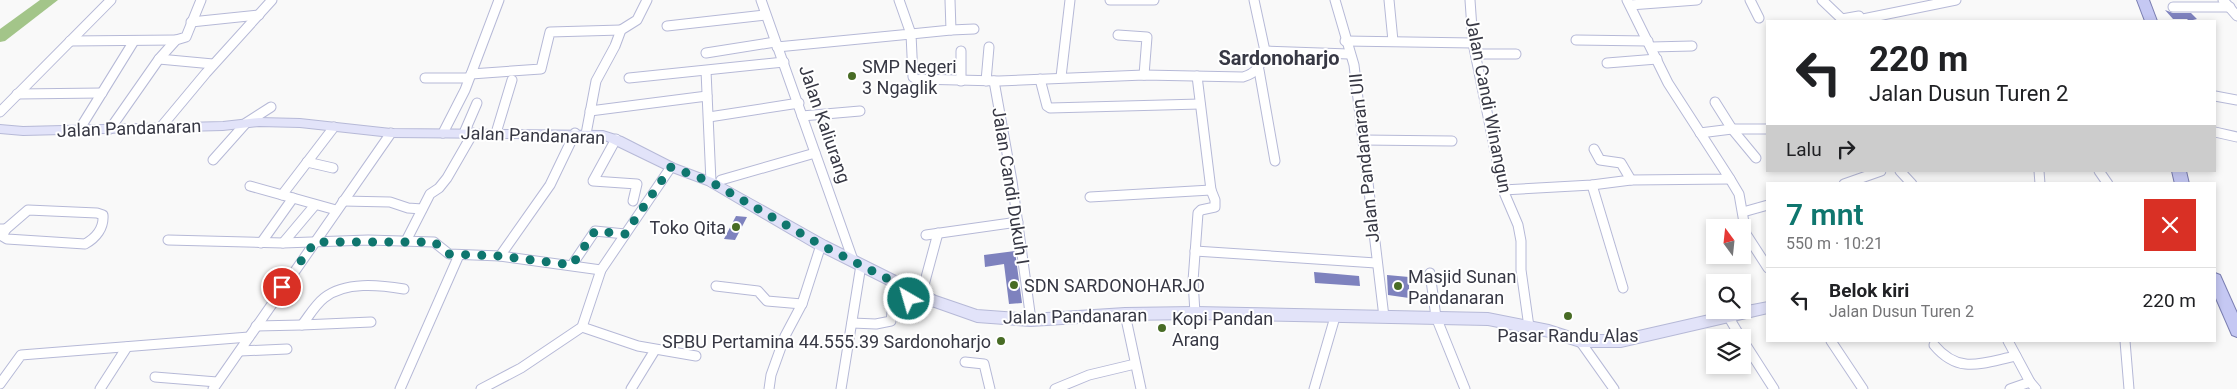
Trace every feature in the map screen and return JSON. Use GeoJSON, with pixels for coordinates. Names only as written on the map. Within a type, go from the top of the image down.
{"type":"FeatureCollection","features":[{"type":"Feature","properties":{"kind":"main road"},"geometry":{"type":"LineString","coordinates":[[2143,0],[2151,20]]}},
{"type":"Feature","properties":{"kind":"main road","name":"Jalan Pandanaran"},"geometry":{"type":"LineString","coordinates":[[0,129],[23,131],[79,130],[246,123],[300,123],[390,133],[603,135],[616,139],[671,167],[716,181],[821,245],[922,296],[944,306],[977,316],[1031,320],[1125,314],[1195,313],[1384,318],[1436,317],[1488,320],[1529,327],[1580,341],[1621,341],[1715,319]]}},
{"type":"Feature","properties":{"kind":"main road"},"geometry":{"type":"LineString","coordinates":[[2216,283],[2220,300],[2237,332]]}},
{"type":"Feature","properties":{"kind":"main road","name":"Jalan Pandanaran"},"geometry":{"type":"LineString","coordinates":[[1751,311],[1766,307]]}},
{"type":"Feature","properties":{"kind":"street"},"geometry":{"type":"LineString","coordinates":[[0,112],[111,0]]}},
{"type":"Feature","properties":{"kind":"street"},"geometry":{"type":"LineString","coordinates":[[70,41],[176,40],[186,37],[200,0]]}},
{"type":"Feature","properties":{"kind":"street"},"geometry":{"type":"LineString","coordinates":[[160,127],[213,64],[272,0]]}},
{"type":"Feature","properties":{"kind":"street"},"geometry":{"type":"LineString","coordinates":[[443,132],[469,76],[498,0],[506,0]]}},
{"type":"Feature","properties":{"kind":"street"},"geometry":{"type":"LineString","coordinates":[[425,78],[541,69],[550,32],[621,30],[637,20],[647,0]]}},
{"type":"Feature","properties":{"kind":"street","name":"Jalan Kaliurang"},"geometry":{"type":"LineString","coordinates":[[760,0],[857,263]]}},
{"type":"Feature","properties":{"kind":"street"},"geometry":{"type":"LineString","coordinates":[[899,0],[911,34],[913,77],[924,81],[990,81],[1061,77],[1243,77],[1252,75],[1259,70]]}},
{"type":"Feature","properties":{"kind":"street"},"geometry":{"type":"LineString","coordinates":[[950,0],[951,30]]}},
{"type":"Feature","properties":{"kind":"street"},"geometry":{"type":"LineString","coordinates":[[1061,77],[1070,0]]}},
{"type":"Feature","properties":{"kind":"street"},"geometry":{"type":"LineString","coordinates":[[1110,0],[1154,0]]}},
{"type":"Feature","properties":{"kind":"street"},"geometry":{"type":"LineString","coordinates":[[1254,0],[1266,51],[1259,70],[1275,161]]}},
{"type":"Feature","properties":{"kind":"street","name":"Jalan Pandanaran UII"},"geometry":{"type":"LineString","coordinates":[[1335,0],[1345,41],[1354,65],[1384,318]]}},
{"type":"Feature","properties":{"kind":"street"},"geometry":{"type":"LineString","coordinates":[[1389,0],[1393,41]]}},
{"type":"Feature","properties":{"kind":"street","name":"Jalan Candi Winangun"},"geometry":{"type":"LineString","coordinates":[[1470,0],[1473,43],[1503,190],[1518,225],[1521,242],[1521,270],[1529,327]]}},
{"type":"Feature","properties":{"kind":"street"},"geometry":{"type":"LineString","coordinates":[[1697,0],[1628,2],[1668,83],[1739,194],[1746,234],[1766,265]]}},
{"type":"Feature","properties":{"kind":"street"},"geometry":{"type":"LineString","coordinates":[[1750,0],[1759,18]]}},
{"type":"Feature","properties":{"kind":"street"},"geometry":{"type":"LineString","coordinates":[[1822,0],[1843,20],[1886,11]]}},
{"type":"Feature","properties":{"kind":"street"},"geometry":{"type":"LineString","coordinates":[[1858,20],[1956,0]]}},
{"type":"Feature","properties":{"kind":"street"},"geometry":{"type":"LineString","coordinates":[[2223,0],[2237,16]]}},
{"type":"Feature","properties":{"kind":"street"},"geometry":{"type":"LineString","coordinates":[[2172,8],[2230,8]]}},
{"type":"Feature","properties":{"kind":"street"},"geometry":{"type":"LineString","coordinates":[[191,22],[259,15]]}},
{"type":"Feature","properties":{"kind":"street"},"geometry":{"type":"LineString","coordinates":[[667,26],[765,15]]}},
{"type":"Feature","properties":{"kind":"street"},"geometry":{"type":"LineString","coordinates":[[706,53],[776,45],[974,29]]}},
{"type":"Feature","properties":{"kind":"street"},"geometry":{"type":"LineString","coordinates":[[500,256],[550,184],[581,134],[590,111],[596,81],[615,46],[621,30]]}},
{"type":"Feature","properties":{"kind":"street"},"geometry":{"type":"LineString","coordinates":[[1118,35],[1147,37],[1144,76]]}},
{"type":"Feature","properties":{"kind":"street"},"geometry":{"type":"LineString","coordinates":[[79,130],[134,40]]}},
{"type":"Feature","properties":{"kind":"street"},"geometry":{"type":"LineString","coordinates":[[110,129],[159,59],[176,40]]}},
{"type":"Feature","properties":{"kind":"street"},"geometry":{"type":"LineString","coordinates":[[1576,40],[1692,46]]}},
{"type":"Feature","properties":{"kind":"street"},"geometry":{"type":"LineString","coordinates":[[1345,41],[1473,43]]}},
{"type":"Feature","properties":{"kind":"street","name":"Jalan Candi Dukuh I"},"geometry":{"type":"LineString","coordinates":[[989,47],[990,81],[1018,222],[1031,320]]}},
{"type":"Feature","properties":{"kind":"street"},"geometry":{"type":"LineString","coordinates":[[961,51],[961,80]]}},
{"type":"Feature","properties":{"kind":"street"},"geometry":{"type":"LineString","coordinates":[[1266,51],[1349,54]]}},
{"type":"Feature","properties":{"kind":"street"},"geometry":{"type":"LineString","coordinates":[[1476,54],[1516,54]]}},
{"type":"Feature","properties":{"kind":"street"},"geometry":{"type":"LineString","coordinates":[[159,59],[213,64]]}},
{"type":"Feature","properties":{"kind":"street"},"geometry":{"type":"LineString","coordinates":[[1607,63],[1657,59]]}},
{"type":"Feature","properties":{"kind":"street"},"geometry":{"type":"LineString","coordinates":[[629,78],[784,62]]}},
{"type":"Feature","properties":{"kind":"street"},"geometry":{"type":"LineString","coordinates":[[706,71],[716,181],[815,153]]}},
{"type":"Feature","properties":{"kind":"street"},"geometry":{"type":"LineString","coordinates":[[1195,313],[1193,281],[1198,213],[1201,210],[1215,207],[1216,203],[1211,190],[1198,76]]}},
{"type":"Feature","properties":{"kind":"street"},"geometry":{"type":"LineString","coordinates":[[1040,79],[1050,108],[1200,104]]}},
{"type":"Feature","properties":{"kind":"street"},"geometry":{"type":"LineString","coordinates":[[496,133],[512,80]]}},
{"type":"Feature","properties":{"kind":"street"},"geometry":{"type":"LineString","coordinates":[[17,94],[102,93]]}},
{"type":"Feature","properties":{"kind":"street"},"geometry":{"type":"LineString","coordinates":[[590,111],[707,96]]}},
{"type":"Feature","properties":{"kind":"street"},"geometry":{"type":"LineString","coordinates":[[2216,96],[2237,100]]}},
{"type":"Feature","properties":{"kind":"street"},"geometry":{"type":"LineString","coordinates":[[1715,102],[1732,129],[1756,158]]}},
{"type":"Feature","properties":{"kind":"street"},"geometry":{"type":"LineString","coordinates":[[406,241],[430,194],[439,188],[447,178],[468,133],[477,103]]}},
{"type":"Feature","properties":{"kind":"street"},"geometry":{"type":"LineString","coordinates":[[709,117],[799,103]]}},
{"type":"Feature","properties":{"kind":"street"},"geometry":{"type":"LineString","coordinates":[[213,160],[246,123],[272,107]]}},
{"type":"Feature","properties":{"kind":"street"},"geometry":{"type":"LineString","coordinates":[[802,116],[860,111]]}},
{"type":"Feature","properties":{"kind":"street"},"geometry":{"type":"LineString","coordinates":[[282,195],[334,127]]}},
{"type":"Feature","properties":{"kind":"street"},"geometry":{"type":"LineString","coordinates":[[1700,133],[1732,129],[1766,129]]}},
{"type":"Feature","properties":{"kind":"street"},"geometry":{"type":"LineString","coordinates":[[2216,132],[2237,137]]}},
{"type":"Feature","properties":{"kind":"street"},"geometry":{"type":"LineString","coordinates":[[155,377],[215,386],[390,133]]}},
{"type":"Feature","properties":{"kind":"street"},"geometry":{"type":"LineString","coordinates":[[616,139],[593,181],[637,184],[633,201]]}},
{"type":"Feature","properties":{"kind":"street"},"geometry":{"type":"LineString","coordinates":[[1363,140],[1452,141]]}},
{"type":"Feature","properties":{"kind":"street"},"geometry":{"type":"LineString","coordinates":[[1594,149],[1600,160],[1621,163],[1631,180]]}},
{"type":"Feature","properties":{"kind":"street"},"geometry":{"type":"LineString","coordinates":[[307,162],[333,168]]}},
{"type":"Feature","properties":{"kind":"street"},"geometry":{"type":"LineString","coordinates":[[481,389],[520,368],[582,326],[602,270],[671,167]]}},
{"type":"Feature","properties":{"kind":"street"},"geometry":{"type":"LineString","coordinates":[[1850,182],[1879,172]]}},
{"type":"Feature","properties":{"kind":"street"},"geometry":{"type":"LineString","coordinates":[[1901,172],[1910,182]]}},
{"type":"Feature","properties":{"kind":"street"},"geometry":{"type":"LineString","coordinates":[[2099,172],[2106,182]]}},
{"type":"Feature","properties":{"kind":"street"},"geometry":{"type":"LineString","coordinates":[[1503,190],[1592,185],[1631,180],[1730,179]]}},
{"type":"Feature","properties":{"kind":"street"},"geometry":{"type":"LineString","coordinates":[[1592,185],[1623,288]]}},
{"type":"Feature","properties":{"kind":"street"},"geometry":{"type":"LineString","coordinates":[[250,186],[336,210]]}},
{"type":"Feature","properties":{"kind":"street"},"geometry":{"type":"LineString","coordinates":[[1090,197],[1211,190]]}},
{"type":"Feature","properties":{"kind":"street"},"geometry":{"type":"LineString","coordinates":[[261,242],[293,198]]}},
{"type":"Feature","properties":{"kind":"street"},"geometry":{"type":"LineString","coordinates":[[343,201],[390,202],[408,208],[422,209]]}},
{"type":"Feature","properties":{"kind":"street"},"geometry":{"type":"LineString","coordinates":[[283,243],[315,204]]}},
{"type":"Feature","properties":{"kind":"street"},"geometry":{"type":"LineString","coordinates":[[1743,212],[1766,206]]}},
{"type":"Feature","properties":{"kind":"street"},"geometry":{"type":"LineString","coordinates":[[28,210],[97,213],[103,215],[103,226],[91,241],[85,244],[8,238],[2,236],[3,229],[28,210]]}},
{"type":"Feature","properties":{"kind":"street"},"geometry":{"type":"LineString","coordinates":[[926,235],[1018,222]]}},
{"type":"Feature","properties":{"kind":"street"},"geometry":{"type":"LineString","coordinates":[[572,265],[595,231],[625,234]]}},
{"type":"Feature","properties":{"kind":"street"},"geometry":{"type":"LineString","coordinates":[[922,296],[938,233]]}},
{"type":"Feature","properties":{"kind":"street"},"geometry":{"type":"LineString","coordinates":[[168,240],[283,243],[434,242],[449,254],[500,256],[602,270]]}},
{"type":"Feature","properties":{"kind":"street"},"geometry":{"type":"LineString","coordinates":[[769,389],[771,375],[785,336],[802,304],[821,245]]}},
{"type":"Feature","properties":{"kind":"street"},"geometry":{"type":"LineString","coordinates":[[1195,251],[1376,263]]}},
{"type":"Feature","properties":{"kind":"street"},"geometry":{"type":"LineString","coordinates":[[402,389],[459,255]]}},
{"type":"Feature","properties":{"kind":"street"},"geometry":{"type":"LineString","coordinates":[[841,389],[852,324],[857,263]]}},
{"type":"Feature","properties":{"kind":"street"},"geometry":{"type":"LineString","coordinates":[[1430,274],[1436,317],[1465,389]]}},
{"type":"Feature","properties":{"kind":"street"},"geometry":{"type":"LineString","coordinates":[[302,325],[324,298],[337,290],[387,285],[404,289]]}},
{"type":"Feature","properties":{"kind":"street"},"geometry":{"type":"LineString","coordinates":[[716,286],[758,291],[768,301],[802,304]]}},
{"type":"Feature","properties":{"kind":"street"},"geometry":{"type":"LineString","coordinates":[[852,324],[876,324],[891,321],[892,312],[909,310],[908,289]]}},
{"type":"Feature","properties":{"kind":"street"},"geometry":{"type":"LineString","coordinates":[[1125,314],[1141,389]]}},
{"type":"Feature","properties":{"kind":"street"},"geometry":{"type":"LineString","coordinates":[[1314,389],[1335,317]]}},
{"type":"Feature","properties":{"kind":"street"},"geometry":{"type":"LineString","coordinates":[[256,326],[371,322]]}},
{"type":"Feature","properties":{"kind":"street"},"geometry":{"type":"LineString","coordinates":[[582,326],[604,336],[655,350],[696,356]]}},
{"type":"Feature","properties":{"kind":"street"},"geometry":{"type":"LineString","coordinates":[[0,384],[21,356],[56,351],[249,337]]}},
{"type":"Feature","properties":{"kind":"street"},"geometry":{"type":"LineString","coordinates":[[1580,341],[1614,389]]}},
{"type":"Feature","properties":{"kind":"street"},"geometry":{"type":"LineString","coordinates":[[1831,342],[1863,389]]}},
{"type":"Feature","properties":{"kind":"street"},"geometry":{"type":"LineString","coordinates":[[2009,342],[2033,386],[2010,389]]}},
{"type":"Feature","properties":{"kind":"street"},"geometry":{"type":"LineString","coordinates":[[2125,342],[2130,389]]}},
{"type":"Feature","properties":{"kind":"street"},"geometry":{"type":"LineString","coordinates":[[1934,345],[1944,357],[1956,363],[1967,364],[2016,356]]}},
{"type":"Feature","properties":{"kind":"street"},"geometry":{"type":"LineString","coordinates":[[100,389],[127,347]]}},
{"type":"Feature","properties":{"kind":"street"},"geometry":{"type":"LineString","coordinates":[[240,351],[287,350]]}},
{"type":"Feature","properties":{"kind":"street"},"geometry":{"type":"LineString","coordinates":[[631,389],[655,350]]}},
{"type":"Feature","properties":{"kind":"street"},"geometry":{"type":"LineString","coordinates":[[1751,352],[1774,389]]}},
{"type":"Feature","properties":{"kind":"street"},"geometry":{"type":"LineString","coordinates":[[966,362],[984,364],[990,389]]}},
{"type":"Feature","properties":{"kind":"street"},"geometry":{"type":"LineString","coordinates":[[1055,389],[1089,375],[1135,364]]}},
{"type":"Feature","properties":{"kind":"building"},"geometry":{"type":"Polygon","coordinates":[[[2165,10],[2173,13],[2191,13],[2197,19],[2188,20],[2173,19],[2165,10]]]}},
{"type":"Feature","properties":{"kind":"building","name":"Toko Qita"},"geometry":{"type":"Polygon","coordinates":[[[736,216],[747,217],[735,240],[724,239],[736,216]]]}},
{"type":"Feature","properties":{"kind":"building","name":"SDN SARDONOHARJO"},"geometry":{"type":"Polygon","coordinates":[[[1015,251],[1022,303],[1009,304],[1004,264],[985,267],[984,255],[1015,251]]]}},
{"type":"Feature","properties":{"kind":"building"},"geometry":{"type":"Polygon","coordinates":[[[1314,272],[1359,276],[1360,286],[1315,283],[1314,272]]]}},
{"type":"Feature","properties":{"kind":"building","name":"Masjid Sunan Pandanaran"},"geometry":{"type":"Polygon","coordinates":[[[1387,275],[1409,277],[1409,298],[1388,295],[1387,275]]]}},
{"type":"Feature","properties":{"kind":"waterway"},"geometry":{"type":"LineString","coordinates":[[0,37],[50,0]]}},
{"type":"Feature","properties":{"kind":"place","name":"SMP Negeri 3 Ngaglik"},"geometry":{"type":"Point","coordinates":[852,76]}},
{"type":"Feature","properties":{"kind":"place","name":"Toko Qita"},"geometry":{"type":"Point","coordinates":[736,227]}},
{"type":"Feature","properties":{"kind":"place","name":"SDN SARDONOHARJO"},"geometry":{"type":"Point","coordinates":[1014,285]}},
{"type":"Feature","properties":{"kind":"place","name":"Masjid Sunan Pandanaran"},"geometry":{"type":"Point","coordinates":[1398,286]}},
{"type":"Feature","properties":{"kind":"place","name":"Pasar Randu Alas"},"geometry":{"type":"Point","coordinates":[1568,316]}},
{"type":"Feature","properties":{"kind":"place","name":"Kopi Pandan Arang"},"geometry":{"type":"Point","coordinates":[1162,328]}},
{"type":"Feature","properties":{"kind":"place","name":"SPBU Pertamina 44.555.39 Sardonoharjo"},"geometry":{"type":"Point","coordinates":[1001,341]}},
{"type":"Feature","properties":{"kind":"district","name":"Sardonoharjo"},"geometry":{"type":"Point","coordinates":[1279,58]}},
{"type":"Feature","properties":{"kind":"route"},"geometry":{"type":"LineString","coordinates":[[282,287],[315,242],[368,240],[434,242],[449,254],[500,256],[572,265],[595,231],[625,234],[671,167],[711,182],[753,204],[821,245],[908,289],[909,299]]}}]}
